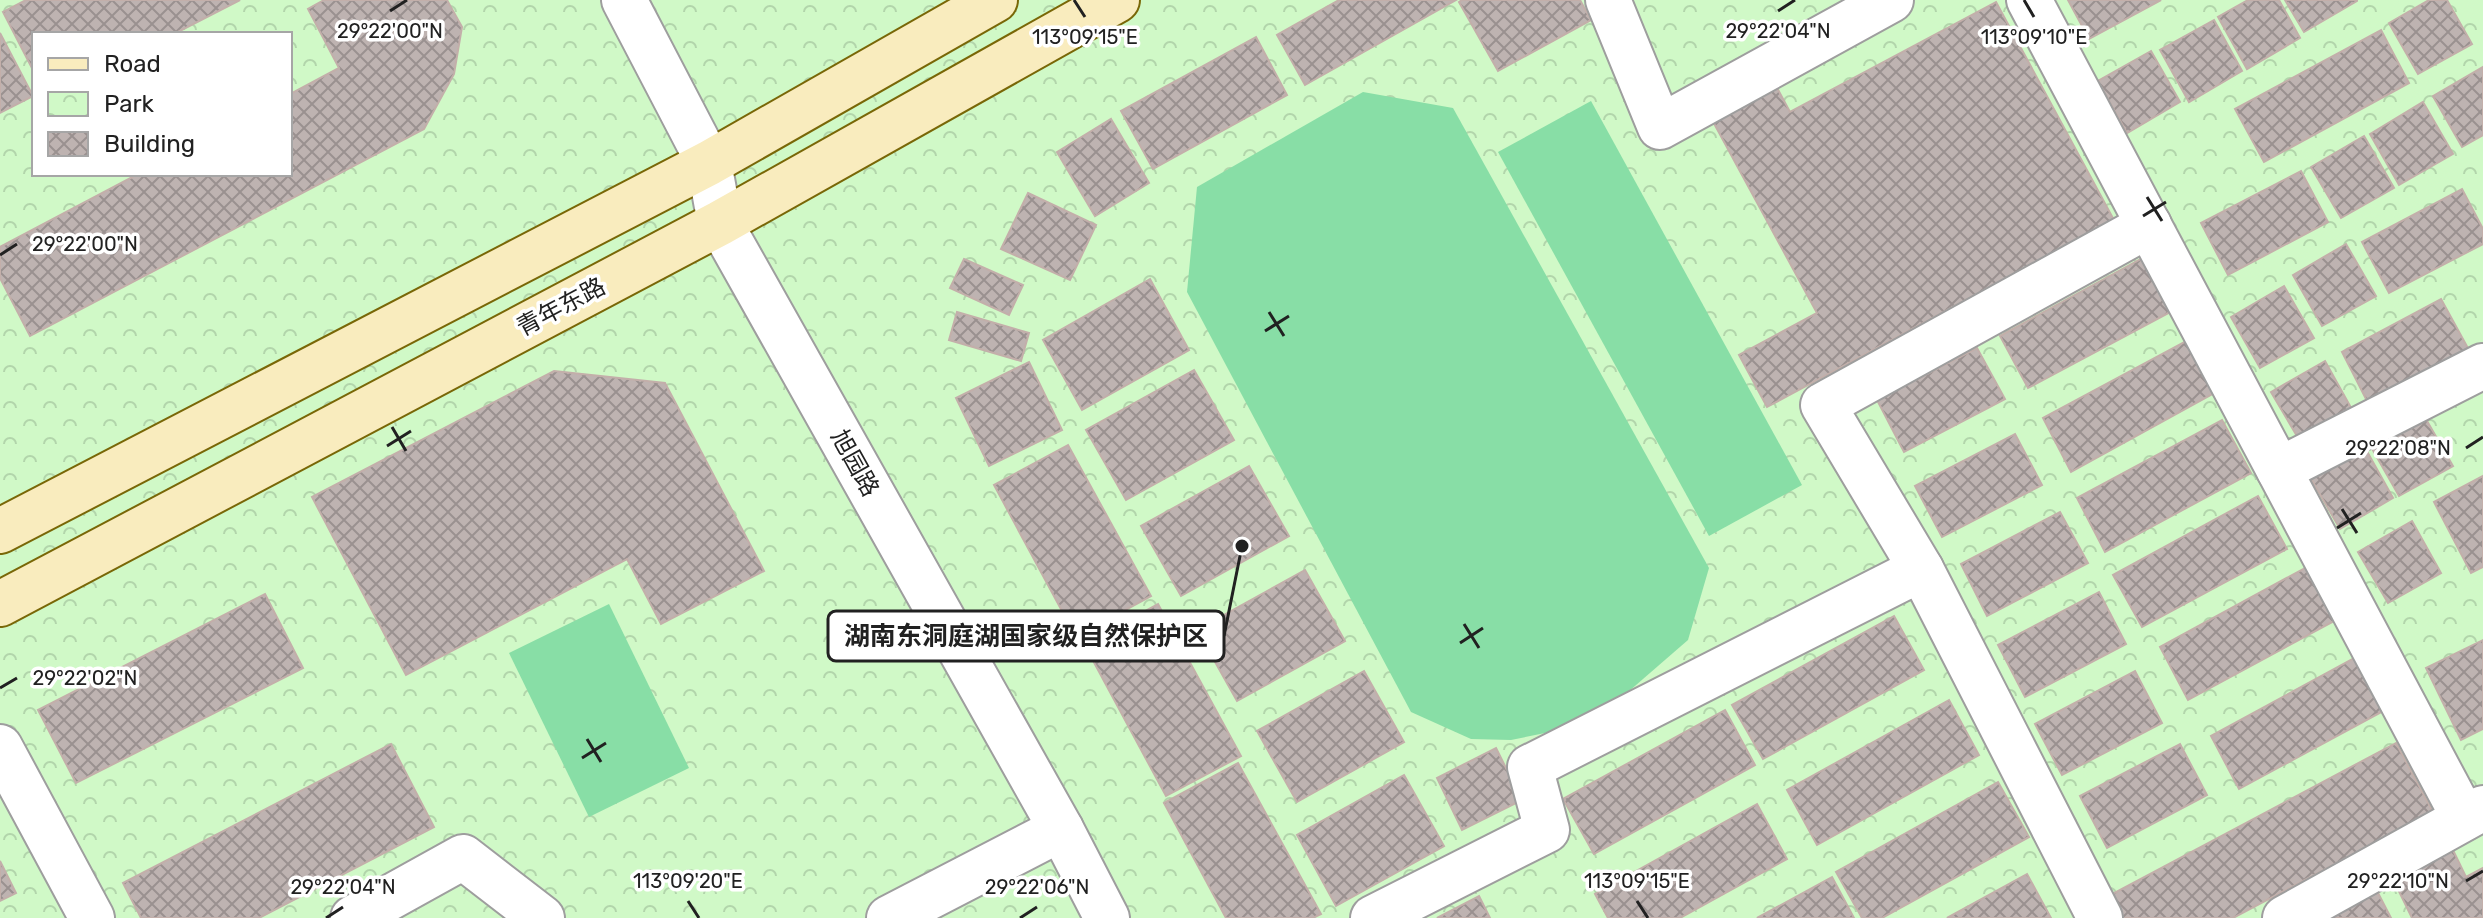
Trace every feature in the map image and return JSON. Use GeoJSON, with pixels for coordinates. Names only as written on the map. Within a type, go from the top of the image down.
{"type":"FeatureCollection","features":[{"type":"Feature","properties":{"kind":"main road"},"geometry":{"type":"LineString","coordinates":[[0,531],[709,163],[995,0]]}},
{"type":"Feature","properties":{"kind":"main road","name":"青年东路"},"geometry":{"type":"LineString","coordinates":[[0,604],[720,223],[1117,0]]}},
{"type":"Feature","properties":{"kind":"street","name":"旭园路"},"geometry":{"type":"LineString","coordinates":[[624,0],[709,163],[720,223],[1061,829],[1107,918]]}},
{"type":"Feature","properties":{"kind":"street"},"geometry":{"type":"LineString","coordinates":[[1608,0],[1660,127],[1891,0]]}},
{"type":"Feature","properties":{"kind":"street"},"geometry":{"type":"LineString","coordinates":[[2029,0],[2279,470],[2474,813],[2285,918]]}},
{"type":"Feature","properties":{"kind":"street"},"geometry":{"type":"LineString","coordinates":[[2100,918],[1921,569],[1823,405],[2149,225]]}},
{"type":"Feature","properties":{"kind":"street"},"geometry":{"type":"LineString","coordinates":[[2279,470],[2483,366]]}},
{"type":"Feature","properties":{"kind":"street"},"geometry":{"type":"LineString","coordinates":[[1373,918],[1501,850],[1547,830],[1530,767],[1921,569]]}},
{"type":"Feature","properties":{"kind":"street"},"geometry":{"type":"LineString","coordinates":[[0,747],[92,918]]}},
{"type":"Feature","properties":{"kind":"street"},"geometry":{"type":"LineString","coordinates":[[889,918],[1061,829]]}},
{"type":"Feature","properties":{"kind":"street"},"geometry":{"type":"LineString","coordinates":[[353,918],[463,857],[542,918]]}},
{"type":"Feature","properties":{"kind":"green space"},"geometry":{"type":"Polygon","coordinates":[[[0,0],[2483,0],[2483,918],[0,918],[0,0]]]}},
{"type":"Feature","properties":{"kind":"green space"},"geometry":{"type":"Polygon","coordinates":[[[1363,92],[1453,108],[1709,568],[1688,640],[1613,705],[1550,732],[1511,740],[1471,739],[1411,712],[1187,292],[1197,187],[1363,92]]]}},
{"type":"Feature","properties":{"kind":"green space"},"geometry":{"type":"Polygon","coordinates":[[[1591,101],[1802,485],[1709,536],[1498,152],[1591,101]]]}},
{"type":"Feature","properties":{"kind":"green space"},"geometry":{"type":"Polygon","coordinates":[[[609,604],[689,768],[589,817],[509,653],[609,604]]]}},
{"type":"Feature","properties":{"kind":"building"},"geometry":{"type":"Polygon","coordinates":[[[26,0],[240,0],[178,32],[32,32],[32,68],[3,12],[26,0]]]}},
{"type":"Feature","properties":{"kind":"building"},"geometry":{"type":"Polygon","coordinates":[[[324,0],[447,0],[462,27],[454,74],[424,129],[30,336],[0,278],[0,247],[134,176],[292,176],[292,93],[339,68],[308,9],[324,0]]]}},
{"type":"Feature","properties":{"kind":"building"},"geometry":{"type":"Polygon","coordinates":[[[1339,0],[1456,0],[1305,85],[1277,35],[1339,0]]]}},
{"type":"Feature","properties":{"kind":"building"},"geometry":{"type":"Polygon","coordinates":[[[1580,0],[1591,20],[1498,71],[1459,2],[1580,0]]]}},
{"type":"Feature","properties":{"kind":"building"},"geometry":{"type":"Polygon","coordinates":[[[2068,0],[2161,0],[2089,39],[2068,0]]]}},
{"type":"Feature","properties":{"kind":"building"},"geometry":{"type":"Polygon","coordinates":[[[2248,0],[2279,0],[2300,38],[2247,69],[2218,17],[2248,0]]]}},
{"type":"Feature","properties":{"kind":"building"},"geometry":{"type":"Polygon","coordinates":[[[2285,0],[2357,0],[2357,1],[2304,32],[2285,0]]]}},
{"type":"Feature","properties":{"kind":"building"},"geometry":{"type":"Polygon","coordinates":[[[2429,0],[2447,0],[2472,44],[2418,74],[2389,23],[2429,0]]]}},
{"type":"Feature","properties":{"kind":"building"},"geometry":{"type":"Polygon","coordinates":[[[1996,2],[2114,220],[1767,407],[1739,355],[1817,313],[1711,118],[1775,84],[1790,112],[1996,2]]]}},
{"type":"Feature","properties":{"kind":"building"},"geometry":{"type":"Polygon","coordinates":[[[2214,20],[2242,71],[2189,102],[2160,50],[2214,20]]]}},
{"type":"Feature","properties":{"kind":"building"},"geometry":{"type":"Polygon","coordinates":[[[2381,30],[2409,83],[2264,162],[2235,109],[2381,30]]]}},
{"type":"Feature","properties":{"kind":"building"},"geometry":{"type":"Polygon","coordinates":[[[0,33],[32,97],[0,113],[0,33]]]}},
{"type":"Feature","properties":{"kind":"building"},"geometry":{"type":"Polygon","coordinates":[[[1256,37],[1287,95],[1153,169],[1121,111],[1256,37]]]}},
{"type":"Feature","properties":{"kind":"building"},"geometry":{"type":"Polygon","coordinates":[[[2151,51],[2180,102],[2127,133],[2098,81],[2151,51]]]}},
{"type":"Feature","properties":{"kind":"building"},"geometry":{"type":"Polygon","coordinates":[[[2483,67],[2483,135],[2462,147],[2433,96],[2483,67]]]}},
{"type":"Feature","properties":{"kind":"building"},"geometry":{"type":"Polygon","coordinates":[[[2423,102],[2453,154],[2399,185],[2370,134],[2423,102]]]}},
{"type":"Feature","properties":{"kind":"building"},"geometry":{"type":"Polygon","coordinates":[[[1111,119],[1149,183],[1095,216],[1057,152],[1111,119]]]}},
{"type":"Feature","properties":{"kind":"building"},"geometry":{"type":"Polygon","coordinates":[[[2364,136],[2394,188],[2341,218],[2311,167],[2364,136]]]}},
{"type":"Feature","properties":{"kind":"building"},"geometry":{"type":"Polygon","coordinates":[[[2301,171],[2328,222],[2228,275],[2201,223],[2301,171]]]}},
{"type":"Feature","properties":{"kind":"building"},"geometry":{"type":"Polygon","coordinates":[[[2462,189],[2483,229],[2483,244],[2389,293],[2362,242],[2462,189]]]}},
{"type":"Feature","properties":{"kind":"building"},"geometry":{"type":"Polygon","coordinates":[[[1028,193],[1096,225],[1070,280],[1001,249],[1028,193]]]}},
{"type":"Feature","properties":{"kind":"building"},"geometry":{"type":"Polygon","coordinates":[[[2346,244],[2376,296],[2322,326],[2293,275],[2346,244]]]}},
{"type":"Feature","properties":{"kind":"building"},"geometry":{"type":"Polygon","coordinates":[[[2146,256],[2174,310],[2028,388],[2000,336],[2146,256]]]}},
{"type":"Feature","properties":{"kind":"building"},"geometry":{"type":"Polygon","coordinates":[[[964,259],[1023,285],[1009,315],[950,288],[964,259]]]}},
{"type":"Feature","properties":{"kind":"building"},"geometry":{"type":"Polygon","coordinates":[[[1150,279],[1189,350],[1082,410],[1043,340],[1150,279]]]}},
{"type":"Feature","properties":{"kind":"building"},"geometry":{"type":"Polygon","coordinates":[[[2284,286],[2314,338],[2260,368],[2231,317],[2284,286]]]}},
{"type":"Feature","properties":{"kind":"building"},"geometry":{"type":"Polygon","coordinates":[[[2441,299],[2469,350],[2368,403],[2342,352],[2441,299]]]}},
{"type":"Feature","properties":{"kind":"building"},"geometry":{"type":"Polygon","coordinates":[[[957,312],[1029,333],[1021,361],[949,340],[957,312]]]}},
{"type":"Feature","properties":{"kind":"building"},"geometry":{"type":"Polygon","coordinates":[[[2188,340],[2216,392],[2071,472],[2043,418],[2188,340]]]}},
{"type":"Feature","properties":{"kind":"building"},"geometry":{"type":"Polygon","coordinates":[[[1977,348],[2005,399],[1904,452],[1877,400],[1977,348]]]}},
{"type":"Feature","properties":{"kind":"building"},"geometry":{"type":"Polygon","coordinates":[[[2325,361],[2354,413],[2301,443],[2271,392],[2325,361]]]}},
{"type":"Feature","properties":{"kind":"building"},"geometry":{"type":"Polygon","coordinates":[[[1029,362],[1062,430],[989,466],[956,398],[1029,362]]]}},
{"type":"Feature","properties":{"kind":"building"},"geometry":{"type":"Polygon","coordinates":[[[1194,370],[1234,440],[1126,500],[1086,430],[1194,370]]]}},
{"type":"Feature","properties":{"kind":"building"},"geometry":{"type":"Polygon","coordinates":[[[554,371],[665,383],[764,571],[661,624],[627,559],[406,675],[312,497],[554,371]]]}},
{"type":"Feature","properties":{"kind":"building"},"geometry":{"type":"Polygon","coordinates":[[[2423,414],[2453,466],[2399,496],[2370,445],[2423,414]]]}},
{"type":"Feature","properties":{"kind":"building"},"geometry":{"type":"Polygon","coordinates":[[[2222,420],[2251,473],[2105,552],[2077,498],[2222,420]]]}},
{"type":"Feature","properties":{"kind":"building"},"geometry":{"type":"Polygon","coordinates":[[[2015,434],[2042,485],[1942,537],[1915,486],[2015,434]]]}},
{"type":"Feature","properties":{"kind":"building"},"geometry":{"type":"Polygon","coordinates":[[[1068,445],[1151,596],[1076,637],[994,485],[1068,445]]]}},
{"type":"Feature","properties":{"kind":"building"},"geometry":{"type":"Polygon","coordinates":[[[2364,446],[2393,498],[2340,529],[2310,477],[2364,446]]]}},
{"type":"Feature","properties":{"kind":"building"},"geometry":{"type":"Polygon","coordinates":[[[1249,466],[1289,536],[1181,596],[1141,526],[1249,466]]]}},
{"type":"Feature","properties":{"kind":"building"},"geometry":{"type":"Polygon","coordinates":[[[2483,476],[2483,567],[2471,573],[2434,502],[2483,476]]]}},
{"type":"Feature","properties":{"kind":"building"},"geometry":{"type":"Polygon","coordinates":[[[2258,496],[2287,549],[2142,627],[2113,575],[2258,496]]]}},
{"type":"Feature","properties":{"kind":"building"},"geometry":{"type":"Polygon","coordinates":[[[2060,512],[2088,563],[1987,616],[1961,564],[2060,512]]]}},
{"type":"Feature","properties":{"kind":"building"},"geometry":{"type":"Polygon","coordinates":[[[2412,521],[2441,573],[2388,603],[2358,552],[2412,521]]]}},
{"type":"Feature","properties":{"kind":"building"},"geometry":{"type":"Polygon","coordinates":[[[2305,568],[2334,621],[2188,700],[2160,647],[2305,568]]]}},
{"type":"Feature","properties":{"kind":"building"},"geometry":{"type":"Polygon","coordinates":[[[1305,570],[1345,641],[1237,701],[1197,630],[1305,570]]]}},
{"type":"Feature","properties":{"kind":"building"},"geometry":{"type":"Polygon","coordinates":[[[2099,592],[2126,644],[2025,697],[1998,645],[2099,592]]]}},
{"type":"Feature","properties":{"kind":"building"},"geometry":{"type":"Polygon","coordinates":[[[265,594],[303,668],[76,783],[38,710],[265,594]]]}},
{"type":"Feature","properties":{"kind":"building"},"geometry":{"type":"Polygon","coordinates":[[[1158,604],[1241,756],[1166,796],[1084,644],[1158,604]]]}},
{"type":"Feature","properties":{"kind":"building"},"geometry":{"type":"Polygon","coordinates":[[[1894,616],[1924,670],[1763,759],[1732,705],[1894,616]]]}},
{"type":"Feature","properties":{"kind":"building"},"geometry":{"type":"Polygon","coordinates":[[[2483,640],[2483,729],[2461,740],[2426,668],[2483,640]]]}},
{"type":"Feature","properties":{"kind":"building"},"geometry":{"type":"Polygon","coordinates":[[[2356,657],[2385,710],[2239,789],[2211,736],[2356,657]]]}},
{"type":"Feature","properties":{"kind":"building"},"geometry":{"type":"Polygon","coordinates":[[[1364,671],[1404,742],[1297,802],[1257,731],[1364,671]]]}},
{"type":"Feature","properties":{"kind":"building"},"geometry":{"type":"Polygon","coordinates":[[[2135,671],[2162,723],[2062,775],[2035,724],[2135,671]]]}},
{"type":"Feature","properties":{"kind":"building"},"geometry":{"type":"Polygon","coordinates":[[[1949,700],[1979,755],[1817,845],[1787,790],[1949,700]]]}},
{"type":"Feature","properties":{"kind":"building"},"geometry":{"type":"Polygon","coordinates":[[[1725,710],[1755,765],[1594,854],[1563,799],[1725,710]]]}},
{"type":"Feature","properties":{"kind":"building"},"geometry":{"type":"Polygon","coordinates":[[[2396,743],[2433,812],[2233,918],[2116,918],[2105,898],[2396,743]]]}},
{"type":"Feature","properties":{"kind":"building"},"geometry":{"type":"Polygon","coordinates":[[[391,744],[434,827],[259,918],[141,918],[123,883],[391,744]]]}},
{"type":"Feature","properties":{"kind":"building"},"geometry":{"type":"Polygon","coordinates":[[[2180,744],[2207,795],[2107,848],[2080,796],[2180,744]]]}},
{"type":"Feature","properties":{"kind":"building"},"geometry":{"type":"Polygon","coordinates":[[[1496,748],[1522,800],[1462,830],[1437,778],[1496,748]]]}},
{"type":"Feature","properties":{"kind":"building"},"geometry":{"type":"Polygon","coordinates":[[[1238,763],[1321,914],[1313,918],[1226,918],[1164,803],[1238,763]]]}},
{"type":"Feature","properties":{"kind":"building"},"geometry":{"type":"Polygon","coordinates":[[[1404,775],[1444,846],[1336,906],[1297,835],[1404,775]]]}},
{"type":"Feature","properties":{"kind":"building"},"geometry":{"type":"Polygon","coordinates":[[[1998,782],[2029,837],[1882,918],[1862,918],[1836,872],[1998,782]]]}},
{"type":"Feature","properties":{"kind":"building"},"geometry":{"type":"Polygon","coordinates":[[[1757,804],[1787,859],[1680,918],[1608,918],[1595,894],[1757,804]]]}},
{"type":"Feature","properties":{"kind":"building"},"geometry":{"type":"Polygon","coordinates":[[[2450,844],[2466,877],[2483,868],[2483,918],[2412,918],[2390,873],[2450,844]]]}},
{"type":"Feature","properties":{"kind":"building"},"geometry":{"type":"Polygon","coordinates":[[[0,861],[16,893],[0,901],[0,861]]]}},
{"type":"Feature","properties":{"kind":"building"},"geometry":{"type":"Polygon","coordinates":[[[2027,874],[2051,918],[1947,918],[2027,874]]]}},
{"type":"Feature","properties":{"kind":"building"},"geometry":{"type":"Polygon","coordinates":[[[1832,877],[1854,918],[1757,918],[1832,877]]]}},
{"type":"Feature","properties":{"kind":"building"},"geometry":{"type":"Polygon","coordinates":[[[2377,891],[2391,918],[2325,918],[2377,891]]]}},
{"type":"Feature","properties":{"kind":"building"},"geometry":{"type":"Polygon","coordinates":[[[1479,896],[1490,918],[1437,918],[1479,896]]]}},
{"type":"Feature","properties":{"kind":"place","name":"湖南东洞庭湖国家级自然保护区"},"geometry":{"type":"Point","coordinates":[1242,546]}}]}
